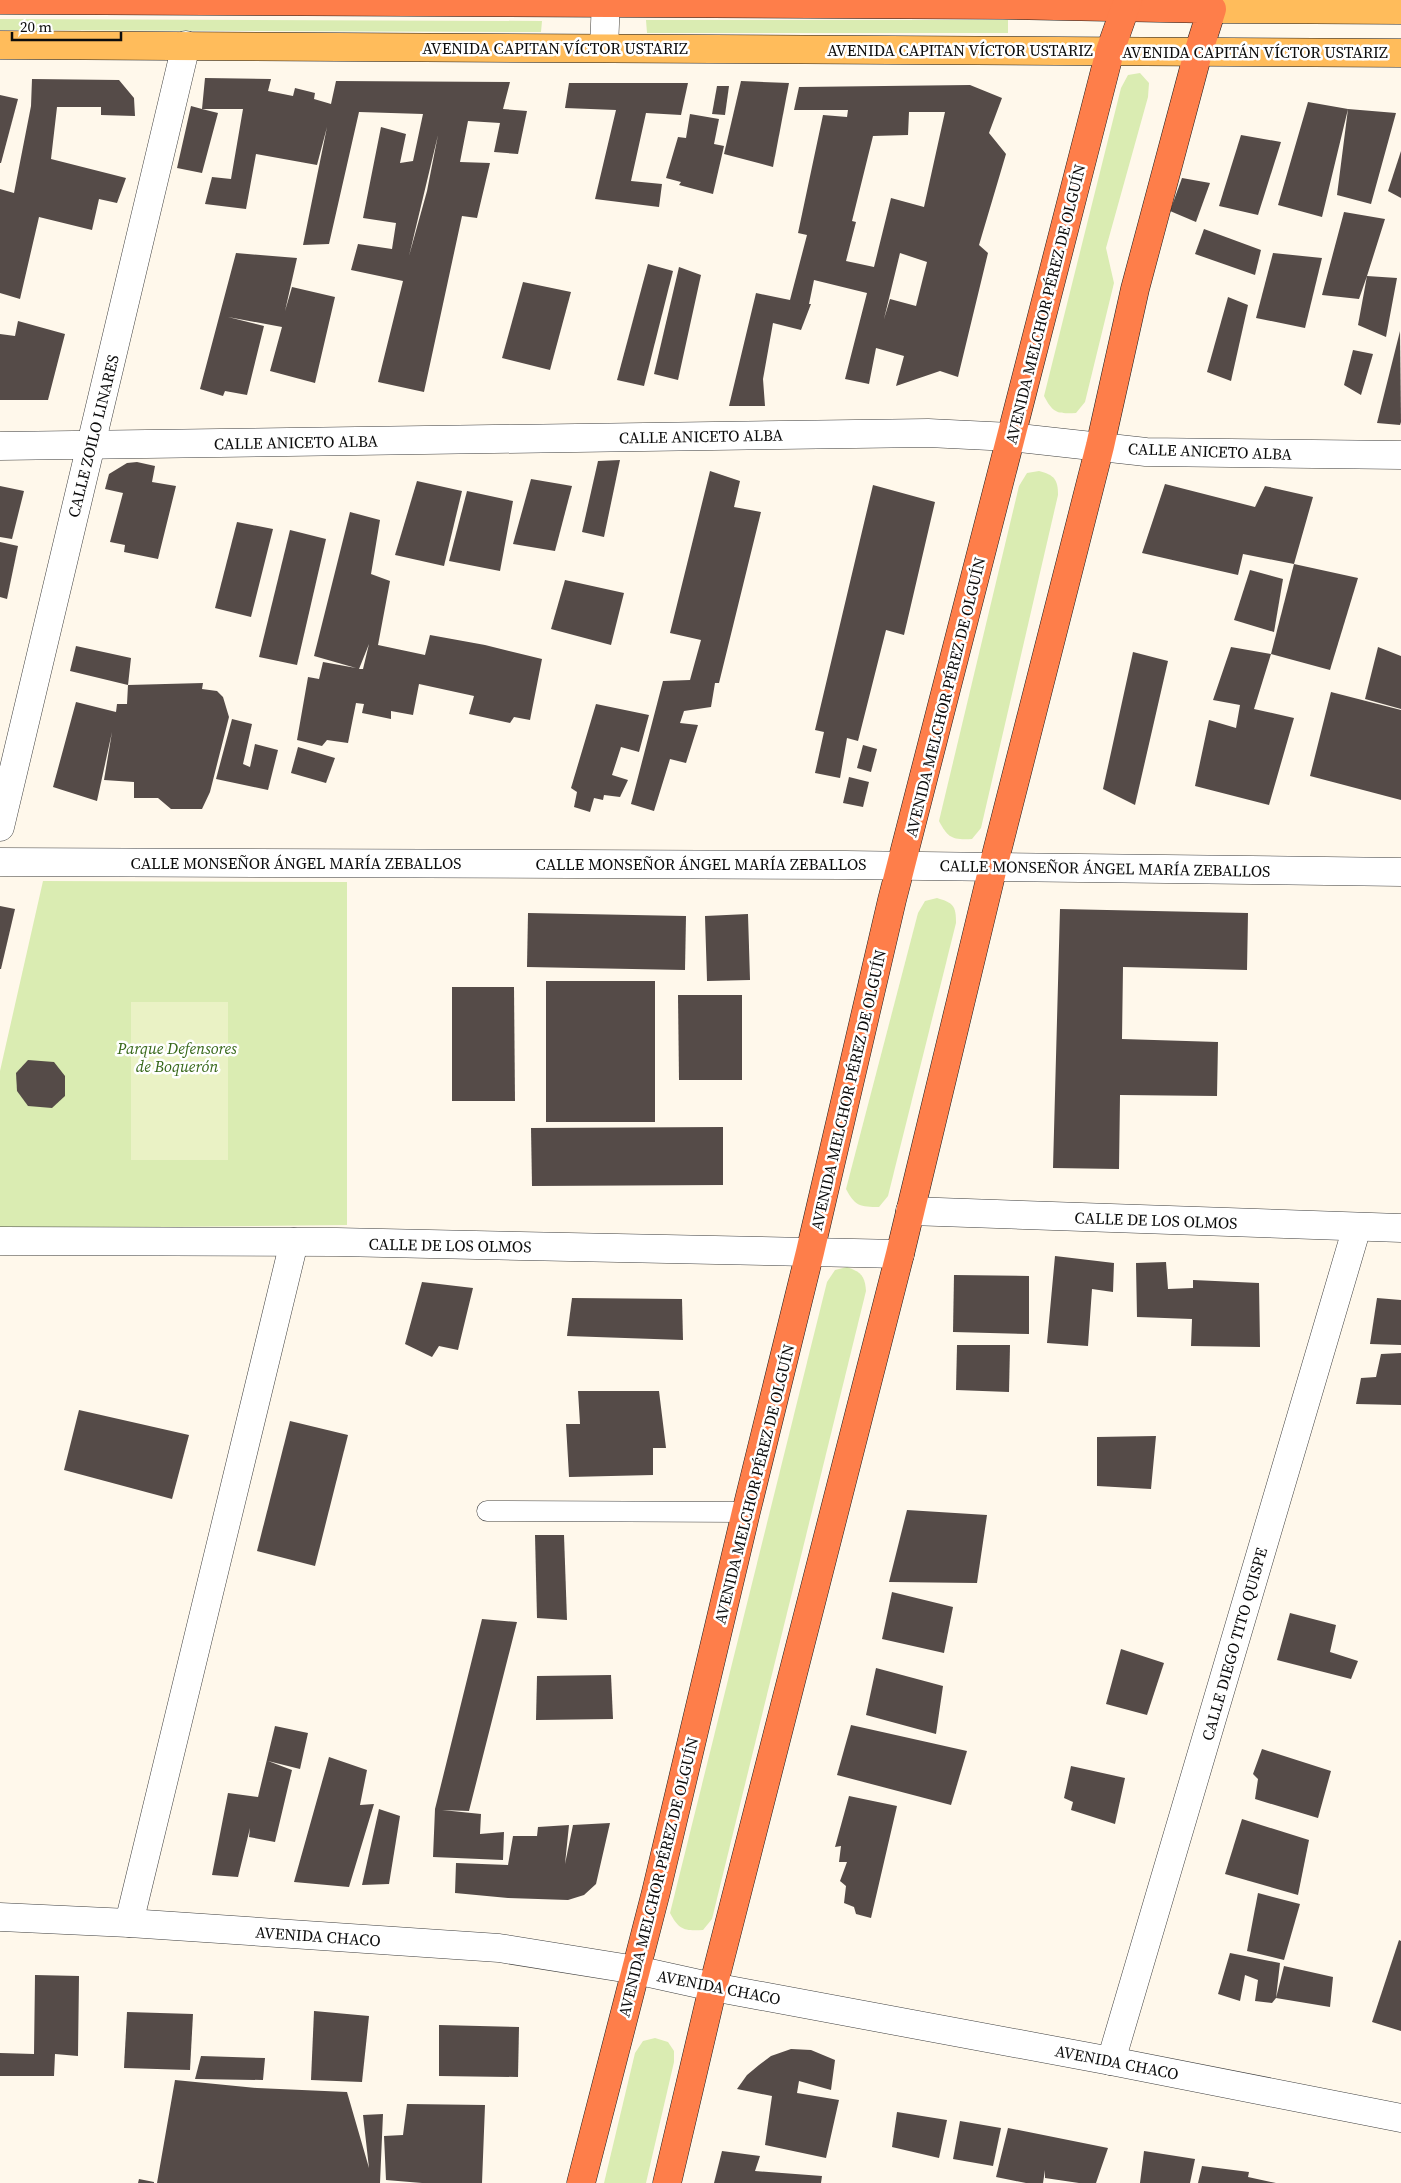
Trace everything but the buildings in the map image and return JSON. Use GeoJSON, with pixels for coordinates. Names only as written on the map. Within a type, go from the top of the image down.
{"type":"FeatureCollection","features":[{"type":"Feature","properties":{"kind":"highway"},"geometry":{"type":"LineString","coordinates":[[0,0],[1003,5],[1127,3],[1212,9],[1198,53],[1135,289],[1100,446],[993,867],[900,1254],[713,1987],[667,2183]]}},
{"type":"Feature","properties":{"kind":"highway","name":"AVENIDA MELCHOR PÉREZ DE OLGUÍN"},"geometry":{"type":"LineString","coordinates":[[581,2183],[656,1892],[810,1252],[889,909],[1110,52],[1127,3]]}},
{"type":"Feature","properties":{"kind":"main road"},"geometry":{"type":"LineString","coordinates":[[1212,9],[1401,10]]}},
{"type":"Feature","properties":{"kind":"main road","name":"AVENIDA CAPITAN VÍCTOR USTARIZ"},"geometry":{"type":"LineString","coordinates":[[0,45],[1110,52]]}},
{"type":"Feature","properties":{"kind":"main road","name":"AVENIDA CAPITÁN VÍCTOR USTARIZ"},"geometry":{"type":"LineString","coordinates":[[1110,52],[1401,53]]}},
{"type":"Feature","properties":{"kind":"street"},"geometry":{"type":"LineString","coordinates":[[604,48],[606,2]]}},
{"type":"Feature","properties":{"kind":"street","name":"CALLE ZOILO LINARES"},"geometry":{"type":"LineString","coordinates":[[0,827],[186,45]]}},
{"type":"Feature","properties":{"kind":"street","name":"CALLE ANICETO ALBA"},"geometry":{"type":"LineString","coordinates":[[0,446],[928,433],[1011,438],[1146,452],[1401,455]]}},
{"type":"Feature","properties":{"kind":"street","name":"CALLE MONSEÑOR ÁNGEL MARÍA ZEBALLOS"},"geometry":{"type":"LineString","coordinates":[[0,862],[901,866],[1401,872]]}},
{"type":"Feature","properties":{"kind":"street","name":"CALLE DE LOS OLMOS"},"geometry":{"type":"LineString","coordinates":[[910,1211],[1401,1228]]}},
{"type":"Feature","properties":{"kind":"street","name":"CALLE DIEGO TITO QUISPE"},"geometry":{"type":"LineString","coordinates":[[1111,2061],[1356,1227]]}},
{"type":"Feature","properties":{"kind":"street","name":"CALLE DE LOS OLMOS"},"geometry":{"type":"LineString","coordinates":[[0,1241],[294,1242],[900,1254]]}},
{"type":"Feature","properties":{"kind":"street"},"geometry":{"type":"LineString","coordinates":[[129,1923],[294,1242]]}},
{"type":"Feature","properties":{"kind":"street","name":"AVENIDA CHACO"},"geometry":{"type":"LineString","coordinates":[[0,1917],[129,1923],[499,1948],[636,1970],[713,1987],[1111,2061],[1401,2118]]}},
{"type":"Feature","properties":{"kind":"lane"},"geometry":{"type":"LineString","coordinates":[[487,1512],[746,1512]]}},
{"type":"Feature","properties":{"kind":"green space"},"geometry":{"type":"Polygon","coordinates":[[[0,19],[542,21],[541,32],[0,30],[0,19]]]}},
{"type":"Feature","properties":{"kind":"green space"},"geometry":{"type":"Polygon","coordinates":[[[646,20],[1008,20],[1008,33],[647,33],[646,20]]]}},
{"type":"Feature","properties":{"kind":"green space"},"geometry":{"type":"Polygon","coordinates":[[[1140,73],[1149,83],[1148,97],[1106,248],[1114,283],[1085,402],[1076,413],[1060,413],[1050,406],[1044,396],[1121,88],[1128,75],[1140,73]]]}},
{"type":"Feature","properties":{"kind":"green space"},"geometry":{"type":"Polygon","coordinates":[[[1039,471],[1054,478],[1058,495],[981,828],[972,839],[955,838],[945,831],[939,821],[1019,486],[1027,473],[1039,471]]]}},
{"type":"Feature","properties":{"kind":"green space","name":"Parque Defensores de Boquerón"},"geometry":{"type":"Polygon","coordinates":[[[43,881],[347,882],[347,1225],[0,1229],[0,1071],[43,881]]]}},
{"type":"Feature","properties":{"kind":"green space"},"geometry":{"type":"Polygon","coordinates":[[[937,898],[947,901],[954,908],[956,923],[888,1196],[879,1207],[867,1207],[855,1202],[846,1189],[918,913],[925,901],[937,898]]]}},
{"type":"Feature","properties":{"kind":"green space"},"geometry":{"type":"Polygon","coordinates":[[[131,1002],[228,1002],[228,1160],[131,1160],[131,1002]]]}},
{"type":"Feature","properties":{"kind":"green space"},"geometry":{"type":"Polygon","coordinates":[[[847,1267],[861,1275],[865,1282],[866,1291],[712,1919],[703,1930],[687,1930],[676,1923],[670,1913],[827,1282],[835,1270],[847,1267]]]}},
{"type":"Feature","properties":{"kind":"green space"},"geometry":{"type":"Polygon","coordinates":[[[655,2038],[668,2042],[674,2051],[674,2062],[646,2183],[604,2183],[635,2053],[643,2041],[655,2038]]]}}]}
